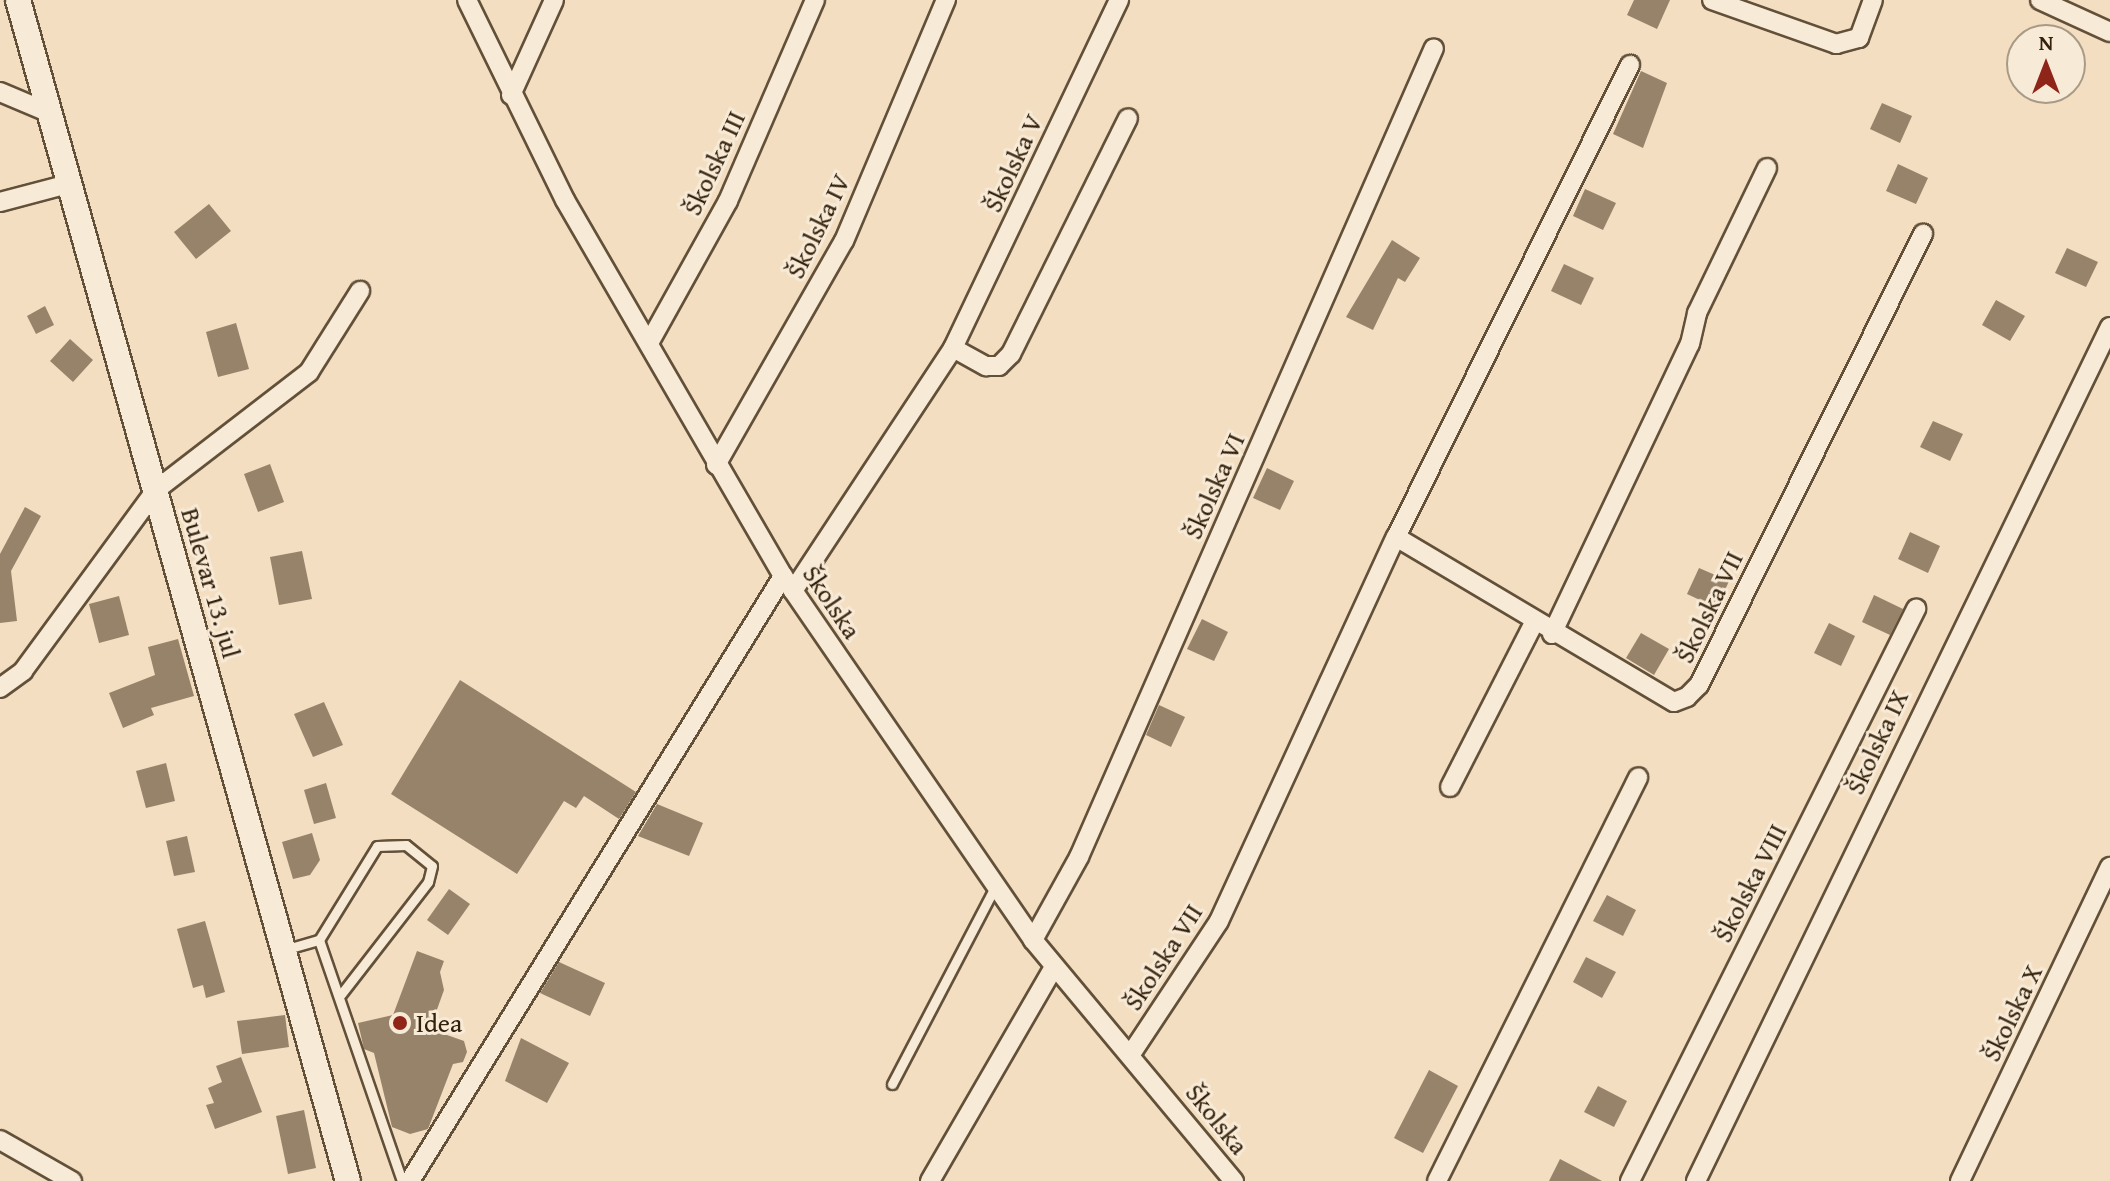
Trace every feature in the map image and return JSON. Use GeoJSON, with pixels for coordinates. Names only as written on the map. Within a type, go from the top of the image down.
{"type":"FeatureCollection","features":[{"type":"Feature","properties":{"kind":"street","name":"Bulevar 13. jul"},"geometry":{"type":"LineString","coordinates":[[18,0],[72,183],[348,1181]]}},
{"type":"Feature","properties":{"kind":"street","name":"Školska"},"geometry":{"type":"LineString","coordinates":[[467,0],[511,95],[716,465],[788,584],[1033,940],[1234,1181]]}},
{"type":"Feature","properties":{"kind":"street"},"geometry":{"type":"LineString","coordinates":[[511,95],[554,0]]}},
{"type":"Feature","properties":{"kind":"street","name":"Školska III"},"geometry":{"type":"LineString","coordinates":[[649,343],[728,201],[815,0]]}},
{"type":"Feature","properties":{"kind":"street","name":"Školska IV"},"geometry":{"type":"LineString","coordinates":[[716,465],[844,241],[946,0]]}},
{"type":"Feature","properties":{"kind":"street","name":"Školska V"},"geometry":{"type":"LineString","coordinates":[[410,1181],[788,584],[953,348],[1119,0]]}},
{"type":"Feature","properties":{"kind":"street"},"geometry":{"type":"LineString","coordinates":[[1712,0],[1836,44],[1859,38],[1873,0]]}},
{"type":"Feature","properties":{"kind":"street"},"geometry":{"type":"LineString","coordinates":[[2040,0],[2110,32]]}},
{"type":"Feature","properties":{"kind":"street","name":"Školska VI"},"geometry":{"type":"LineString","coordinates":[[1033,940],[1079,857],[1434,48]]}},
{"type":"Feature","properties":{"kind":"street","name":"Školska VII"},"geometry":{"type":"LineString","coordinates":[[1131,1054],[1219,921],[1396,537],[1630,65]]}},
{"type":"Feature","properties":{"kind":"street"},"geometry":{"type":"LineString","coordinates":[[0,92],[52,114]]}},
{"type":"Feature","properties":{"kind":"street"},"geometry":{"type":"LineString","coordinates":[[953,348],[986,366],[999,366],[1011,354],[1128,118]]}},
{"type":"Feature","properties":{"kind":"street"},"geometry":{"type":"LineString","coordinates":[[1552,634],[1690,344],[1697,313],[1767,168]]}},
{"type":"Feature","properties":{"kind":"street"},"geometry":{"type":"LineString","coordinates":[[0,202],[72,183]]}},
{"type":"Feature","properties":{"kind":"street","name":"Školska VII"},"geometry":{"type":"LineString","coordinates":[[1396,537],[1552,634],[1674,702],[1699,685],[1923,234]]}},
{"type":"Feature","properties":{"kind":"street"},"geometry":{"type":"LineString","coordinates":[[0,688],[23,671],[156,490],[309,372],[360,291]]}},
{"type":"Feature","properties":{"kind":"street","name":"Školska IX"},"geometry":{"type":"LineString","coordinates":[[1696,1181],[2110,327]]}},
{"type":"Feature","properties":{"kind":"street","name":"Školska VIII"},"geometry":{"type":"LineString","coordinates":[[1630,1181],[1916,609]]}},
{"type":"Feature","properties":{"kind":"street"},"geometry":{"type":"LineString","coordinates":[[1450,787],[1534,623]]}},
{"type":"Feature","properties":{"kind":"street"},"geometry":{"type":"LineString","coordinates":[[1437,1181],[1638,777]]}},
{"type":"Feature","properties":{"kind":"street","name":"Školska X"},"geometry":{"type":"LineString","coordinates":[[1960,1181],[2110,867]]}},
{"type":"Feature","properties":{"kind":"street"},"geometry":{"type":"LineString","coordinates":[[930,1181],[1054,967]]}},
{"type":"Feature","properties":{"kind":"street"},"geometry":{"type":"LineString","coordinates":[[2,1146],[72,1181]]}},
{"type":"Feature","properties":{"kind":"lane"},"geometry":{"type":"LineString","coordinates":[[284,950],[319,940],[377,846],[406,845],[432,866],[428,882],[341,994]]}},
{"type":"Feature","properties":{"kind":"lane"},"geometry":{"type":"LineString","coordinates":[[892,1084],[995,887]]}},
{"type":"Feature","properties":{"kind":"lane"},"geometry":{"type":"LineString","coordinates":[[319,940],[341,994],[402,1181]]}},
{"type":"Feature","properties":{"kind":"building"},"geometry":{"type":"Polygon","coordinates":[[[1634,0],[1670,0],[1657,29],[1627,15],[1634,0]]]}},
{"type":"Feature","properties":{"kind":"building"},"geometry":{"type":"Polygon","coordinates":[[[1641,71],[1667,83],[1643,148],[1613,134],[1641,71]]]}},
{"type":"Feature","properties":{"kind":"building"},"geometry":{"type":"Polygon","coordinates":[[[1882,103],[1912,116],[1900,143],[1870,129],[1882,103]]]}},
{"type":"Feature","properties":{"kind":"building"},"geometry":{"type":"Polygon","coordinates":[[[1898,164],[1928,178],[1916,204],[1886,191],[1898,164]]]}},
{"type":"Feature","properties":{"kind":"building"},"geometry":{"type":"Polygon","coordinates":[[[1585,189],[1616,203],[1603,230],[1573,216],[1585,189]]]}},
{"type":"Feature","properties":{"kind":"building"},"geometry":{"type":"Polygon","coordinates":[[[209,204],[231,231],[196,259],[174,232],[209,204]]]}},
{"type":"Feature","properties":{"kind":"building"},"geometry":{"type":"Polygon","coordinates":[[[1392,240],[1420,258],[1405,282],[1398,278],[1373,330],[1346,317],[1392,240]]]}},
{"type":"Feature","properties":{"kind":"building"},"geometry":{"type":"Polygon","coordinates":[[[2067,248],[2098,262],[2086,287],[2055,273],[2067,248]]]}},
{"type":"Feature","properties":{"kind":"building"},"geometry":{"type":"Polygon","coordinates":[[[1564,264],[1594,278],[1581,305],[1551,291],[1564,264]]]}},
{"type":"Feature","properties":{"kind":"building"},"geometry":{"type":"Polygon","coordinates":[[[1996,300],[2025,316],[2010,341],[1982,325],[1996,300]]]}},
{"type":"Feature","properties":{"kind":"building"},"geometry":{"type":"Polygon","coordinates":[[[45,306],[54,325],[36,334],[27,316],[45,306]]]}},
{"type":"Feature","properties":{"kind":"building"},"geometry":{"type":"Polygon","coordinates":[[[236,323],[249,369],[218,377],[206,332],[236,323]]]}},
{"type":"Feature","properties":{"kind":"building"},"geometry":{"type":"Polygon","coordinates":[[[70,339],[93,360],[73,382],[50,361],[70,339]]]}},
{"type":"Feature","properties":{"kind":"building"},"geometry":{"type":"Polygon","coordinates":[[[1933,421],[1963,434],[1950,461],[1920,447],[1933,421]]]}},
{"type":"Feature","properties":{"kind":"building"},"geometry":{"type":"Polygon","coordinates":[[[270,464],[284,502],[258,512],[244,474],[270,464]]]}},
{"type":"Feature","properties":{"kind":"building"},"geometry":{"type":"Polygon","coordinates":[[[1267,468],[1294,481],[1280,510],[1253,498],[1267,468]]]}},
{"type":"Feature","properties":{"kind":"building"},"geometry":{"type":"Polygon","coordinates":[[[25,507],[41,516],[11,571],[17,621],[0,623],[0,554],[25,507]]]}},
{"type":"Feature","properties":{"kind":"building"},"geometry":{"type":"Polygon","coordinates":[[[1910,532],[1940,546],[1928,573],[1898,559],[1910,532]]]}},
{"type":"Feature","properties":{"kind":"building"},"geometry":{"type":"Polygon","coordinates":[[[302,551],[312,599],[279,605],[270,557],[302,551]]]}},
{"type":"Feature","properties":{"kind":"building"},"geometry":{"type":"Polygon","coordinates":[[[1699,568],[1729,581],[1717,608],[1687,594],[1699,568]]]}},
{"type":"Feature","properties":{"kind":"building"},"geometry":{"type":"Polygon","coordinates":[[[1874,595],[1903,609],[1890,635],[1862,622],[1874,595]]]}},
{"type":"Feature","properties":{"kind":"building"},"geometry":{"type":"Polygon","coordinates":[[[119,596],[129,635],[99,643],[89,604],[119,596]]]}},
{"type":"Feature","properties":{"kind":"building"},"geometry":{"type":"Polygon","coordinates":[[[1202,619],[1228,632],[1214,661],[1187,649],[1202,619]]]}},
{"type":"Feature","properties":{"kind":"building"},"geometry":{"type":"Polygon","coordinates":[[[1829,623],[1855,636],[1841,666],[1814,653],[1829,623]]]}},
{"type":"Feature","properties":{"kind":"building"},"geometry":{"type":"Polygon","coordinates":[[[1641,633],[1669,649],[1654,675],[1626,658],[1641,633]]]}},
{"type":"Feature","properties":{"kind":"building"},"geometry":{"type":"Polygon","coordinates":[[[178,639],[194,696],[151,708],[154,715],[123,728],[109,693],[155,675],[148,647],[178,639]]]}},
{"type":"Feature","properties":{"kind":"building"},"geometry":{"type":"Polygon","coordinates":[[[460,680],[636,792],[619,819],[584,796],[576,808],[564,801],[517,874],[391,794],[460,680]]]}},
{"type":"Feature","properties":{"kind":"building"},"geometry":{"type":"Polygon","coordinates":[[[324,702],[343,745],[313,757],[294,714],[324,702]]]}},
{"type":"Feature","properties":{"kind":"building"},"geometry":{"type":"Polygon","coordinates":[[[1159,705],[1185,717],[1171,747],[1146,735],[1159,705]]]}},
{"type":"Feature","properties":{"kind":"building"},"geometry":{"type":"Polygon","coordinates":[[[166,763],[175,801],[146,808],[136,771],[166,763]]]}},
{"type":"Feature","properties":{"kind":"building"},"geometry":{"type":"Polygon","coordinates":[[[326,783],[336,818],[314,824],[304,790],[326,783]]]}},
{"type":"Feature","properties":{"kind":"building"},"geometry":{"type":"Polygon","coordinates":[[[657,804],[703,823],[689,856],[638,836],[657,804]]]}},
{"type":"Feature","properties":{"kind":"building"},"geometry":{"type":"Polygon","coordinates":[[[312,833],[320,860],[310,875],[293,879],[282,842],[312,833]]]}},
{"type":"Feature","properties":{"kind":"building"},"geometry":{"type":"Polygon","coordinates":[[[187,836],[195,872],[174,876],[166,841],[187,836]]]}},
{"type":"Feature","properties":{"kind":"building"},"geometry":{"type":"Polygon","coordinates":[[[449,889],[470,904],[448,935],[427,920],[449,889]]]}},
{"type":"Feature","properties":{"kind":"building"},"geometry":{"type":"Polygon","coordinates":[[[1607,895],[1636,910],[1623,936],[1593,921],[1607,895]]]}},
{"type":"Feature","properties":{"kind":"building"},"geometry":{"type":"Polygon","coordinates":[[[205,921],[225,992],[206,998],[203,985],[193,988],[177,929],[205,921]]]}},
{"type":"Feature","properties":{"kind":"building"},"geometry":{"type":"Polygon","coordinates":[[[417,951],[444,961],[440,972],[444,990],[430,1029],[464,1041],[467,1052],[463,1062],[453,1064],[428,1129],[410,1134],[392,1127],[374,1053],[364,1049],[358,1023],[393,1015],[417,951]]]}},
{"type":"Feature","properties":{"kind":"building"},"geometry":{"type":"Polygon","coordinates":[[[1586,957],[1616,972],[1602,998],[1573,982],[1586,957]]]}},
{"type":"Feature","properties":{"kind":"building"},"geometry":{"type":"Polygon","coordinates":[[[559,962],[605,983],[590,1016],[540,993],[559,962]]]}},
{"type":"Feature","properties":{"kind":"building"},"geometry":{"type":"Polygon","coordinates":[[[285,1015],[289,1047],[242,1054],[237,1021],[285,1015]]]}},
{"type":"Feature","properties":{"kind":"building"},"geometry":{"type":"Polygon","coordinates":[[[521,1038],[569,1063],[547,1103],[505,1081],[521,1038]]]}},
{"type":"Feature","properties":{"kind":"building"},"geometry":{"type":"Polygon","coordinates":[[[241,1057],[262,1112],[215,1129],[206,1105],[214,1103],[208,1088],[222,1082],[216,1066],[241,1057]]]}},
{"type":"Feature","properties":{"kind":"building"},"geometry":{"type":"Polygon","coordinates":[[[1429,1070],[1458,1086],[1423,1153],[1394,1138],[1429,1070]]]}},
{"type":"Feature","properties":{"kind":"building"},"geometry":{"type":"Polygon","coordinates":[[[1598,1086],[1627,1101],[1614,1127],[1584,1112],[1598,1086]]]}},
{"type":"Feature","properties":{"kind":"building"},"geometry":{"type":"Polygon","coordinates":[[[304,1110],[316,1168],[288,1174],[276,1116],[304,1110]]]}},
{"type":"Feature","properties":{"kind":"building"},"geometry":{"type":"Polygon","coordinates":[[[1560,1159],[1602,1181],[1549,1181],[1560,1159]]]}},
{"type":"Feature","properties":{"kind":"place","name":"Idea"},"geometry":{"type":"Point","coordinates":[400,1023]}}]}
